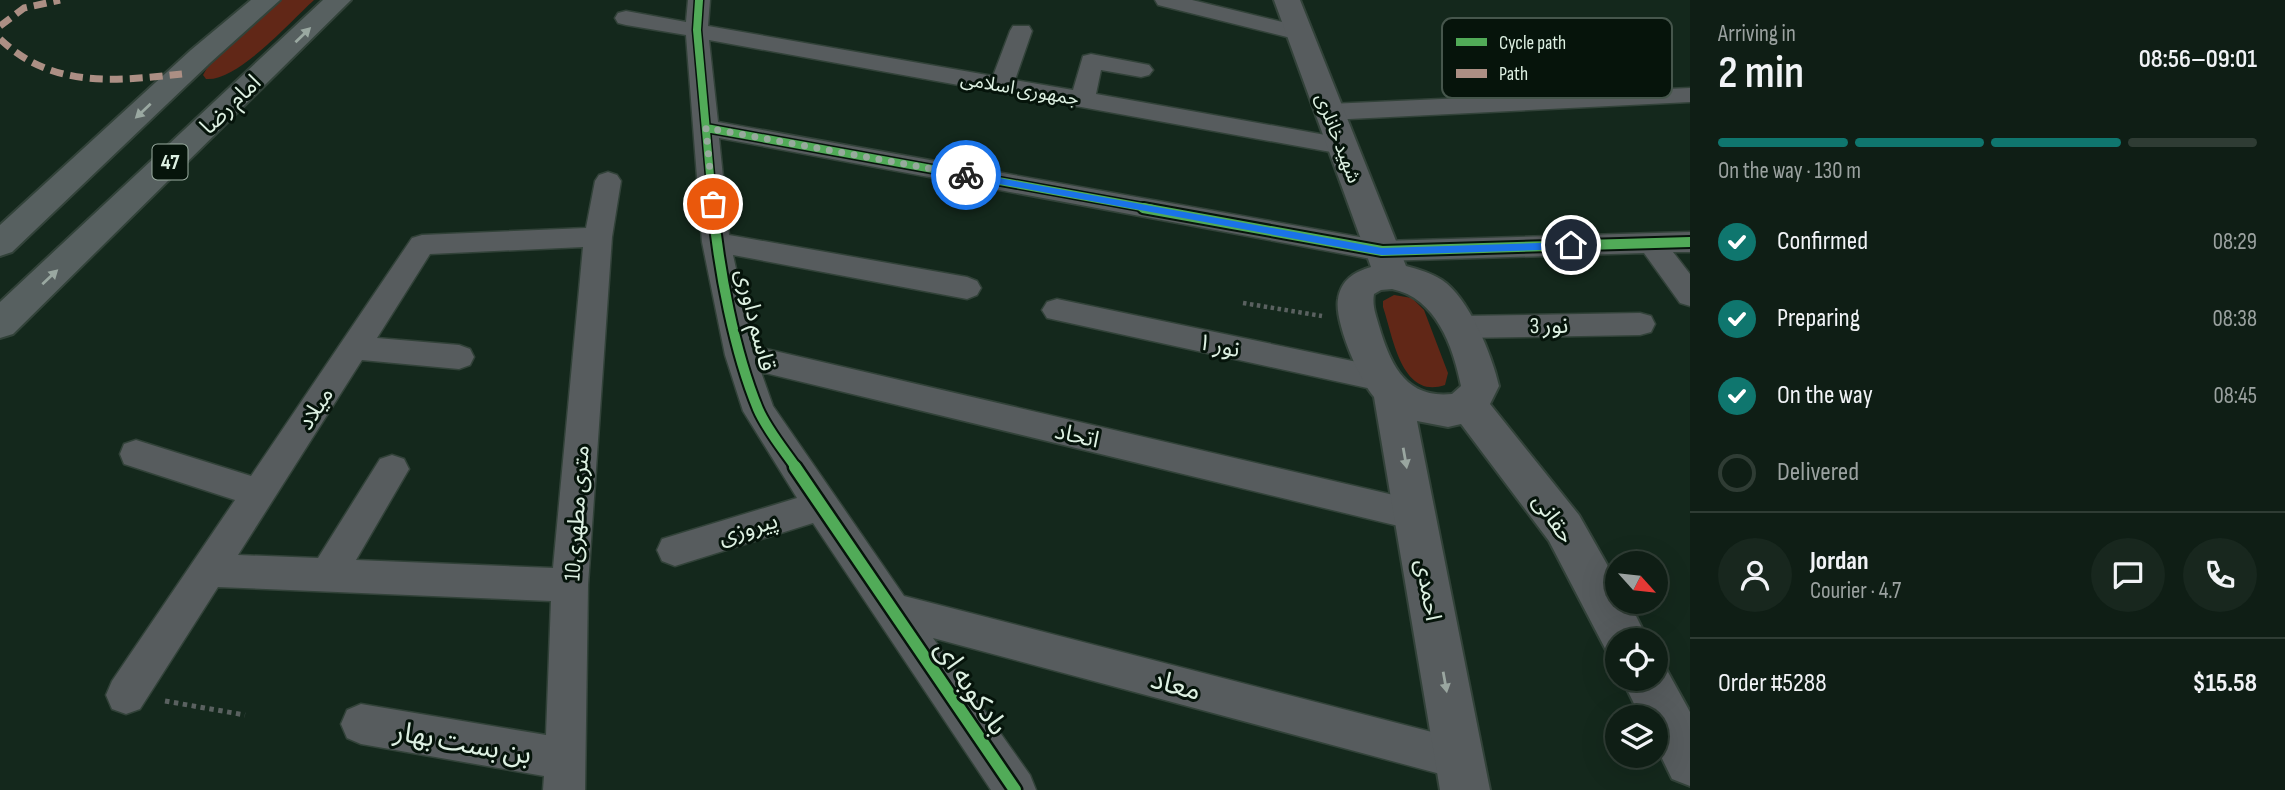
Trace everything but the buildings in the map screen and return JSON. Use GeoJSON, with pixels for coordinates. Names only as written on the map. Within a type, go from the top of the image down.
{"type":"FeatureCollection","features":[{"type":"Feature","properties":{"kind":"highway","name":"47"},"geometry":{"type":"LineString","coordinates":[[0,244],[201,56],[267,0]]}},
{"type":"Feature","properties":{"kind":"highway","name":"امام رضا"},"geometry":{"type":"LineString","coordinates":[[0,324],[338,0]]}},
{"type":"Feature","properties":{"kind":"highway"},"geometry":{"type":"LineString","coordinates":[[201,56],[184,86],[187,94],[198,98],[225,93],[270,67]]}},
{"type":"Feature","properties":{"kind":"street","name":"قاسم داوری"},"geometry":{"type":"LineString","coordinates":[[699,0],[697,30],[716,242],[740,355],[759,411],[892,610]]}},
{"type":"Feature","properties":{"kind":"street"},"geometry":{"type":"LineString","coordinates":[[1166,0],[1299,33]]}},
{"type":"Feature","properties":{"kind":"street","name":"شهید خانلری"},"geometry":{"type":"LineString","coordinates":[[1287,0],[1387,263]]}},
{"type":"Feature","properties":{"kind":"street","name":"جمهوری اسلامی"},"geometry":{"type":"LineString","coordinates":[[626,18],[1342,146]]}},
{"type":"Feature","properties":{"kind":"street"},"geometry":{"type":"LineString","coordinates":[[1002,85],[1021,31]]}},
{"type":"Feature","properties":{"kind":"street"},"geometry":{"type":"LineString","coordinates":[[1083,99],[1091,61],[1141,70]]}},
{"type":"Feature","properties":{"kind":"street"},"geometry":{"type":"LineString","coordinates":[[1672,96],[1690,95]]}},
{"type":"Feature","properties":{"kind":"street"},"geometry":{"type":"LineString","coordinates":[[1329,112],[1626,98]]}},
{"type":"Feature","properties":{"kind":"street"},"geometry":{"type":"LineString","coordinates":[[706,128],[1387,263],[1690,242]]}},
{"type":"Feature","properties":{"kind":"street","name":"10متری مطهری"},"geometry":{"type":"LineString","coordinates":[[565,775],[570,585],[598,237],[608,181]]}},
{"type":"Feature","properties":{"kind":"street","name":"میلاد"},"geometry":{"type":"LineString","coordinates":[[126,695],[422,245],[598,237]]}},
{"type":"Feature","properties":{"kind":"street"},"geometry":{"type":"LineString","coordinates":[[716,242],[967,288]]}},
{"type":"Feature","properties":{"kind":"street"},"geometry":{"type":"LineString","coordinates":[[1651,243],[1690,295]]}},
{"type":"Feature","properties":{"kind":"street"},"geometry":{"type":"LineString","coordinates":[[1387,263],[1407,278],[1436,292],[1446,302],[1480,386],[1477,396],[1468,404],[1456,410],[1440,410],[1407,401],[1387,385]]}},
{"type":"Feature","properties":{"kind":"street","name":"احمدی"},"geometry":{"type":"LineString","coordinates":[[1387,263],[1358,287],[1355,307],[1387,385],[1415,515],[1462,775]]}},
{"type":"Feature","properties":{"kind":"street","name":"نور ۱"},"geometry":{"type":"LineString","coordinates":[[1057,310],[1387,385]]}},
{"type":"Feature","properties":{"kind":"street","name":"نور 3"},"geometry":{"type":"LineString","coordinates":[[1458,327],[1640,324]]}},
{"type":"Feature","properties":{"kind":"street"},"geometry":{"type":"LineString","coordinates":[[354,348],[459,357]]}},
{"type":"Feature","properties":{"kind":"street","name":"اتحاد"},"geometry":{"type":"LineString","coordinates":[[740,355],[1415,515]]}},
{"type":"Feature","properties":{"kind":"street","name":"حقانی"},"geometry":{"type":"LineString","coordinates":[[1468,404],[1564,528],[1618,628]]}},
{"type":"Feature","properties":{"kind":"street"},"geometry":{"type":"LineString","coordinates":[[136,454],[258,494]]}},
{"type":"Feature","properties":{"kind":"street"},"geometry":{"type":"LineString","coordinates":[[327,575],[392,469]]}},
{"type":"Feature","properties":{"kind":"street","name":"پیروزی"},"geometry":{"type":"LineString","coordinates":[[675,550],[821,506]]}},
{"type":"Feature","properties":{"kind":"street"},"geometry":{"type":"LineString","coordinates":[[208,570],[570,585]]}},
{"type":"Feature","properties":{"kind":"street","name":"معاد"},"geometry":{"type":"LineString","coordinates":[[892,610],[1462,775]]}},
{"type":"Feature","properties":{"kind":"street","name":"بادکوبه ای"},"geometry":{"type":"LineString","coordinates":[[892,610],[1015,790]]}},
{"type":"Feature","properties":{"kind":"street"},"geometry":{"type":"LineString","coordinates":[[1652,691],[1690,761]]}},
{"type":"Feature","properties":{"kind":"street","name":"بن بست بهار"},"geometry":{"type":"LineString","coordinates":[[361,724],[565,775]]}},
{"type":"Feature","properties":{"kind":"path"},"geometry":{"type":"LineString","coordinates":[[1243,303],[1328,317]]}},
{"type":"Feature","properties":{"kind":"path"},"geometry":{"type":"LineString","coordinates":[[126,695],[245,715]]}},
{"type":"Feature","properties":{"kind":"shaded area"},"geometry":{"type":"Polygon","coordinates":[[[280,0],[314,0],[248,61],[219,77],[206,79],[203,75],[207,68],[280,0]]]}},
{"type":"Feature","properties":{"kind":"shaded area"},"geometry":{"type":"Polygon","coordinates":[[[1394,295],[1412,298],[1424,310],[1448,373],[1445,385],[1430,387],[1418,383],[1401,362],[1383,307],[1383,301],[1394,295]]]}},
{"type":"Feature","properties":{"kind":"marked path"},"geometry":{"type":"LineString","coordinates":[[0,26],[24,8],[60,0]]}},
{"type":"Feature","properties":{"kind":"marked path"},"geometry":{"type":"LineString","coordinates":[[0,39],[17,56],[60,75],[110,79],[182,74]]}},
{"type":"Feature","properties":{"kind":"cycle path"},"geometry":{"type":"LineString","coordinates":[[699,0],[697,30],[716,242],[740,355],[759,411],[1015,790]]}},
{"type":"Feature","properties":{"kind":"cycle path"},"geometry":{"type":"LineString","coordinates":[[706,128],[1382,251],[1690,242]]}},
{"type":"Feature","properties":{"kind":"way so far"},"geometry":{"type":"LineString","coordinates":[[713,204],[706,128],[966,175]]}},
{"type":"Feature","properties":{"kind":"route"},"geometry":{"type":"LineString","coordinates":[[966,175],[1382,251],[1571,245]]}}]}
